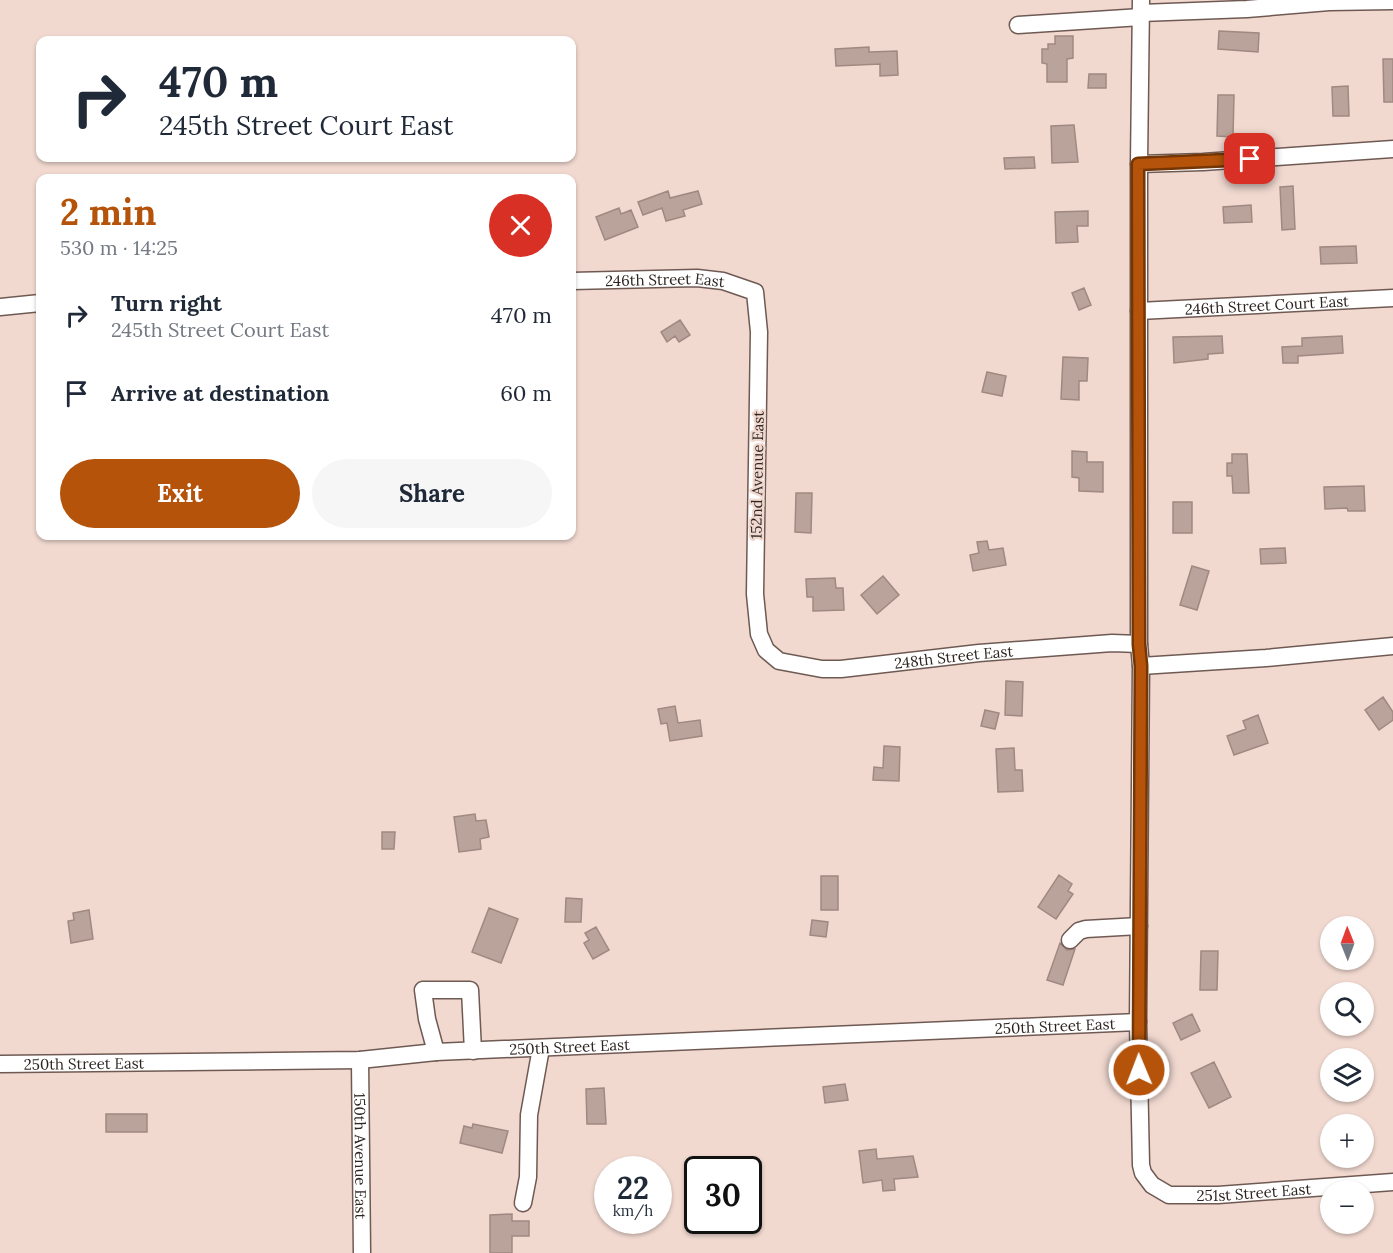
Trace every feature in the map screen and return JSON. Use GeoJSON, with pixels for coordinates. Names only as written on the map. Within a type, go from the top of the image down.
{"type":"FeatureCollection","features":[{"type":"Feature","properties":{"kind":"street"},"geometry":{"type":"LineString","coordinates":[[1018,25],[1141,10],[1247,9],[1329,2],[1393,0]]}},
{"type":"Feature","properties":{"kind":"street"},"geometry":{"type":"LineString","coordinates":[[1138,1022],[1141,666],[1139,644],[1138,164],[1141,10]]}},
{"type":"Feature","properties":{"kind":"street"},"geometry":{"type":"LineString","coordinates":[[1138,164],[1203,162],[1393,149]]}},
{"type":"Feature","properties":{"kind":"street","name":"246th Street East"},"geometry":{"type":"LineString","coordinates":[[576,281],[697,278],[723,281],[755,292]]}},
{"type":"Feature","properties":{"kind":"street","name":"152nd Avenue East"},"geometry":{"type":"LineString","coordinates":[[755,292],[759,332],[755,594],[761,642],[771,656]]}},
{"type":"Feature","properties":{"kind":"street","name":"246th Street Court East"},"geometry":{"type":"LineString","coordinates":[[1139,311],[1393,298]]}},
{"type":"Feature","properties":{"kind":"street"},"geometry":{"type":"LineString","coordinates":[[0,307],[36,303]]}},
{"type":"Feature","properties":{"kind":"street","name":"248th Street East"},"geometry":{"type":"LineString","coordinates":[[771,656],[793,665],[831,669],[979,653],[1112,643],[1139,644]]}},
{"type":"Feature","properties":{"kind":"street"},"geometry":{"type":"LineString","coordinates":[[1141,666],[1266,658],[1393,646]]}},
{"type":"Feature","properties":{"kind":"street"},"geometry":{"type":"LineString","coordinates":[[1070,940],[1079,931],[1086,929],[1139,926]]}},
{"type":"Feature","properties":{"kind":"street"},"geometry":{"type":"LineString","coordinates":[[436,1052],[427,1019],[423,990],[470,990],[473,1051]]}},
{"type":"Feature","properties":{"kind":"street","name":"250th Street East"},"geometry":{"type":"LineString","coordinates":[[0,1064],[360,1060],[436,1052],[1138,1022]]}},
{"type":"Feature","properties":{"kind":"street","name":"251st Street East"},"geometry":{"type":"LineString","coordinates":[[1138,1022],[1141,1165],[1143,1173],[1152,1185],[1169,1195],[1178,1196],[1393,1182]]}},
{"type":"Feature","properties":{"kind":"street"},"geometry":{"type":"LineString","coordinates":[[523,1203],[528,1176],[529,1115],[541,1048]]}},
{"type":"Feature","properties":{"kind":"street","name":"150th Avenue East"},"geometry":{"type":"LineString","coordinates":[[360,1060],[362,1253]]}},
{"type":"Feature","properties":{"kind":"building"},"geometry":{"type":"Polygon","coordinates":[[[1219,31],[1259,33],[1258,52],[1218,49],[1219,31]]]}},
{"type":"Feature","properties":{"kind":"building"},"geometry":{"type":"Polygon","coordinates":[[[1055,36],[1073,36],[1073,58],[1067,59],[1067,82],[1047,82],[1047,64],[1042,63],[1042,49],[1048,49],[1048,44],[1055,44],[1055,36]]]}},
{"type":"Feature","properties":{"kind":"building"},"geometry":{"type":"Polygon","coordinates":[[[869,47],[869,52],[897,51],[898,75],[880,76],[880,64],[836,66],[835,49],[869,47]]]}},
{"type":"Feature","properties":{"kind":"building"},"geometry":{"type":"Polygon","coordinates":[[[1383,59],[1393,59],[1393,102],[1384,102],[1383,59]]]}},
{"type":"Feature","properties":{"kind":"building"},"geometry":{"type":"Polygon","coordinates":[[[1089,74],[1106,74],[1106,88],[1088,88],[1089,74]]]}},
{"type":"Feature","properties":{"kind":"building"},"geometry":{"type":"Polygon","coordinates":[[[1348,86],[1349,116],[1333,116],[1332,87],[1348,86]]]}},
{"type":"Feature","properties":{"kind":"building"},"geometry":{"type":"Polygon","coordinates":[[[1218,95],[1234,95],[1233,137],[1217,136],[1218,95]]]}},
{"type":"Feature","properties":{"kind":"building"},"geometry":{"type":"Polygon","coordinates":[[[1074,125],[1078,162],[1052,163],[1051,126],[1074,125]]]}},
{"type":"Feature","properties":{"kind":"building"},"geometry":{"type":"Polygon","coordinates":[[[1034,157],[1035,168],[1005,169],[1004,158],[1034,157]]]}},
{"type":"Feature","properties":{"kind":"building"},"geometry":{"type":"Polygon","coordinates":[[[1293,186],[1295,229],[1282,230],[1280,187],[1293,186]]]}},
{"type":"Feature","properties":{"kind":"building"},"geometry":{"type":"Polygon","coordinates":[[[668,191],[670,198],[698,191],[702,204],[683,210],[685,216],[666,221],[662,208],[643,215],[638,202],[668,191]]]}},
{"type":"Feature","properties":{"kind":"building"},"geometry":{"type":"Polygon","coordinates":[[[1251,205],[1252,222],[1224,223],[1223,207],[1251,205]]]}},
{"type":"Feature","properties":{"kind":"building"},"geometry":{"type":"Polygon","coordinates":[[[619,208],[621,214],[631,210],[638,227],[605,240],[596,217],[619,208]]]}},
{"type":"Feature","properties":{"kind":"building"},"geometry":{"type":"Polygon","coordinates":[[[1088,211],[1088,226],[1077,226],[1078,242],[1056,243],[1055,212],[1088,211]]]}},
{"type":"Feature","properties":{"kind":"building"},"geometry":{"type":"Polygon","coordinates":[[[1356,246],[1357,263],[1321,264],[1320,247],[1356,246]]]}},
{"type":"Feature","properties":{"kind":"building"},"geometry":{"type":"Polygon","coordinates":[[[1084,288],[1091,305],[1079,310],[1072,293],[1084,288]]]}},
{"type":"Feature","properties":{"kind":"building"},"geometry":{"type":"Polygon","coordinates":[[[680,320],[690,335],[679,342],[675,336],[667,342],[661,332],[680,320]]]}},
{"type":"Feature","properties":{"kind":"building"},"geometry":{"type":"Polygon","coordinates":[[[1222,336],[1223,353],[1208,354],[1208,359],[1174,363],[1173,337],[1222,336]]]}},
{"type":"Feature","properties":{"kind":"building"},"geometry":{"type":"Polygon","coordinates":[[[1342,336],[1343,353],[1298,356],[1298,363],[1283,363],[1282,347],[1302,346],[1302,338],[1342,336]]]}},
{"type":"Feature","properties":{"kind":"building"},"geometry":{"type":"Polygon","coordinates":[[[1063,357],[1088,358],[1087,381],[1079,381],[1079,400],[1061,399],[1063,357]]]}},
{"type":"Feature","properties":{"kind":"building"},"geometry":{"type":"Polygon","coordinates":[[[987,372],[1006,376],[1002,396],[982,392],[987,372]]]}},
{"type":"Feature","properties":{"kind":"building"},"geometry":{"type":"Polygon","coordinates":[[[1072,451],[1087,452],[1087,462],[1103,462],[1103,492],[1079,491],[1079,478],[1072,477],[1072,451]]]}},
{"type":"Feature","properties":{"kind":"building"},"geometry":{"type":"Polygon","coordinates":[[[1232,454],[1247,454],[1249,493],[1233,493],[1232,476],[1227,476],[1227,463],[1232,463],[1232,454]]]}},
{"type":"Feature","properties":{"kind":"building"},"geometry":{"type":"Polygon","coordinates":[[[1364,486],[1365,511],[1348,511],[1347,508],[1325,509],[1324,487],[1364,486]]]}},
{"type":"Feature","properties":{"kind":"building"},"geometry":{"type":"Polygon","coordinates":[[[796,493],[812,493],[811,533],[795,532],[796,493]]]}},
{"type":"Feature","properties":{"kind":"building"},"geometry":{"type":"Polygon","coordinates":[[[1173,502],[1192,502],[1192,533],[1173,533],[1173,502]]]}},
{"type":"Feature","properties":{"kind":"building"},"geometry":{"type":"Polygon","coordinates":[[[987,541],[989,550],[1003,548],[1006,565],[973,571],[970,555],[979,553],[977,542],[987,541]]]}},
{"type":"Feature","properties":{"kind":"building"},"geometry":{"type":"Polygon","coordinates":[[[1285,548],[1286,563],[1261,564],[1260,549],[1285,548]]]}},
{"type":"Feature","properties":{"kind":"building"},"geometry":{"type":"Polygon","coordinates":[[[1192,566],[1209,571],[1197,610],[1180,605],[1192,566]]]}},
{"type":"Feature","properties":{"kind":"building"},"geometry":{"type":"Polygon","coordinates":[[[883,576],[899,595],[877,614],[861,595],[883,576]]]}},
{"type":"Feature","properties":{"kind":"building"},"geometry":{"type":"Polygon","coordinates":[[[835,578],[836,588],[843,588],[844,610],[813,611],[813,597],[807,597],[806,579],[835,578]]]}},
{"type":"Feature","properties":{"kind":"building"},"geometry":{"type":"Polygon","coordinates":[[[1006,681],[1023,682],[1022,716],[1005,715],[1006,681]]]}},
{"type":"Feature","properties":{"kind":"building"},"geometry":{"type":"Polygon","coordinates":[[[1383,697],[1393,712],[1393,720],[1379,730],[1365,710],[1383,697]]]}},
{"type":"Feature","properties":{"kind":"building"},"geometry":{"type":"Polygon","coordinates":[[[675,706],[678,723],[700,720],[702,736],[670,741],[667,723],[661,724],[658,709],[675,706]]]}},
{"type":"Feature","properties":{"kind":"building"},"geometry":{"type":"Polygon","coordinates":[[[985,710],[999,713],[995,729],[981,726],[985,710]]]}},
{"type":"Feature","properties":{"kind":"building"},"geometry":{"type":"Polygon","coordinates":[[[1258,715],[1268,743],[1234,755],[1227,736],[1246,729],[1243,721],[1258,715]]]}},
{"type":"Feature","properties":{"kind":"building"},"geometry":{"type":"Polygon","coordinates":[[[884,746],[900,747],[899,781],[873,780],[874,767],[883,768],[884,746]]]}},
{"type":"Feature","properties":{"kind":"building"},"geometry":{"type":"Polygon","coordinates":[[[1014,748],[1015,770],[1022,770],[1023,791],[998,792],[996,749],[1014,748]]]}},
{"type":"Feature","properties":{"kind":"building"},"geometry":{"type":"Polygon","coordinates":[[[475,814],[476,821],[486,820],[489,837],[480,839],[481,849],[459,852],[454,817],[475,814]]]}},
{"type":"Feature","properties":{"kind":"building"},"geometry":{"type":"Polygon","coordinates":[[[382,832],[395,832],[394,849],[382,849],[382,832]]]}},
{"type":"Feature","properties":{"kind":"building"},"geometry":{"type":"Polygon","coordinates":[[[1059,875],[1072,884],[1068,891],[1073,894],[1056,919],[1038,907],[1059,875]]]}},
{"type":"Feature","properties":{"kind":"building"},"geometry":{"type":"Polygon","coordinates":[[[821,876],[838,876],[838,910],[821,910],[821,876]]]}},
{"type":"Feature","properties":{"kind":"building"},"geometry":{"type":"Polygon","coordinates":[[[566,898],[582,899],[581,922],[565,922],[566,898]]]}},
{"type":"Feature","properties":{"kind":"building"},"geometry":{"type":"Polygon","coordinates":[[[489,908],[518,919],[501,963],[472,952],[489,908]]]}},
{"type":"Feature","properties":{"kind":"building"},"geometry":{"type":"Polygon","coordinates":[[[89,910],[93,939],[71,943],[68,921],[74,920],[73,913],[89,910]]]}},
{"type":"Feature","properties":{"kind":"building"},"geometry":{"type":"Polygon","coordinates":[[[812,920],[828,922],[826,937],[810,935],[812,920]]]}},
{"type":"Feature","properties":{"kind":"building"},"geometry":{"type":"Polygon","coordinates":[[[596,927],[609,950],[593,959],[584,943],[589,940],[585,933],[596,927]]]}},
{"type":"Feature","properties":{"kind":"building"},"geometry":{"type":"Polygon","coordinates":[[[1060,943],[1067,950],[1075,949],[1063,985],[1047,980],[1060,943]]]}},
{"type":"Feature","properties":{"kind":"building"},"geometry":{"type":"Polygon","coordinates":[[[1201,951],[1218,951],[1217,990],[1200,990],[1201,951]]]}},
{"type":"Feature","properties":{"kind":"building"},"geometry":{"type":"Polygon","coordinates":[[[1192,1014],[1200,1031],[1181,1040],[1173,1023],[1192,1014]]]}},
{"type":"Feature","properties":{"kind":"building"},"geometry":{"type":"Polygon","coordinates":[[[1214,1062],[1231,1097],[1209,1108],[1191,1073],[1214,1062]]]}},
{"type":"Feature","properties":{"kind":"building"},"geometry":{"type":"Polygon","coordinates":[[[845,1084],[848,1100],[825,1103],[823,1087],[845,1084]]]}},
{"type":"Feature","properties":{"kind":"building"},"geometry":{"type":"Polygon","coordinates":[[[604,1088],[606,1124],[587,1124],[586,1089],[604,1088]]]}},
{"type":"Feature","properties":{"kind":"building"},"geometry":{"type":"Polygon","coordinates":[[[106,1114],[147,1114],[147,1132],[106,1132],[106,1114]]]}},
{"type":"Feature","properties":{"kind":"building"},"geometry":{"type":"Polygon","coordinates":[[[473,1124],[508,1131],[502,1153],[460,1143],[464,1126],[472,1128],[473,1124]]]}},
{"type":"Feature","properties":{"kind":"building"},"geometry":{"type":"Polygon","coordinates":[[[876,1149],[877,1159],[913,1156],[918,1177],[894,1179],[895,1190],[883,1191],[882,1180],[863,1183],[859,1151],[876,1149]]]}},
{"type":"Feature","properties":{"kind":"building"},"geometry":{"type":"Polygon","coordinates":[[[512,1214],[512,1221],[529,1221],[529,1236],[512,1236],[512,1253],[490,1253],[490,1215],[512,1214]]]}},
{"type":"Feature","properties":{"kind":"route"},"geometry":{"type":"LineString","coordinates":[[1139,1070],[1141,666],[1139,644],[1138,164],[1250,159]]}}]}
